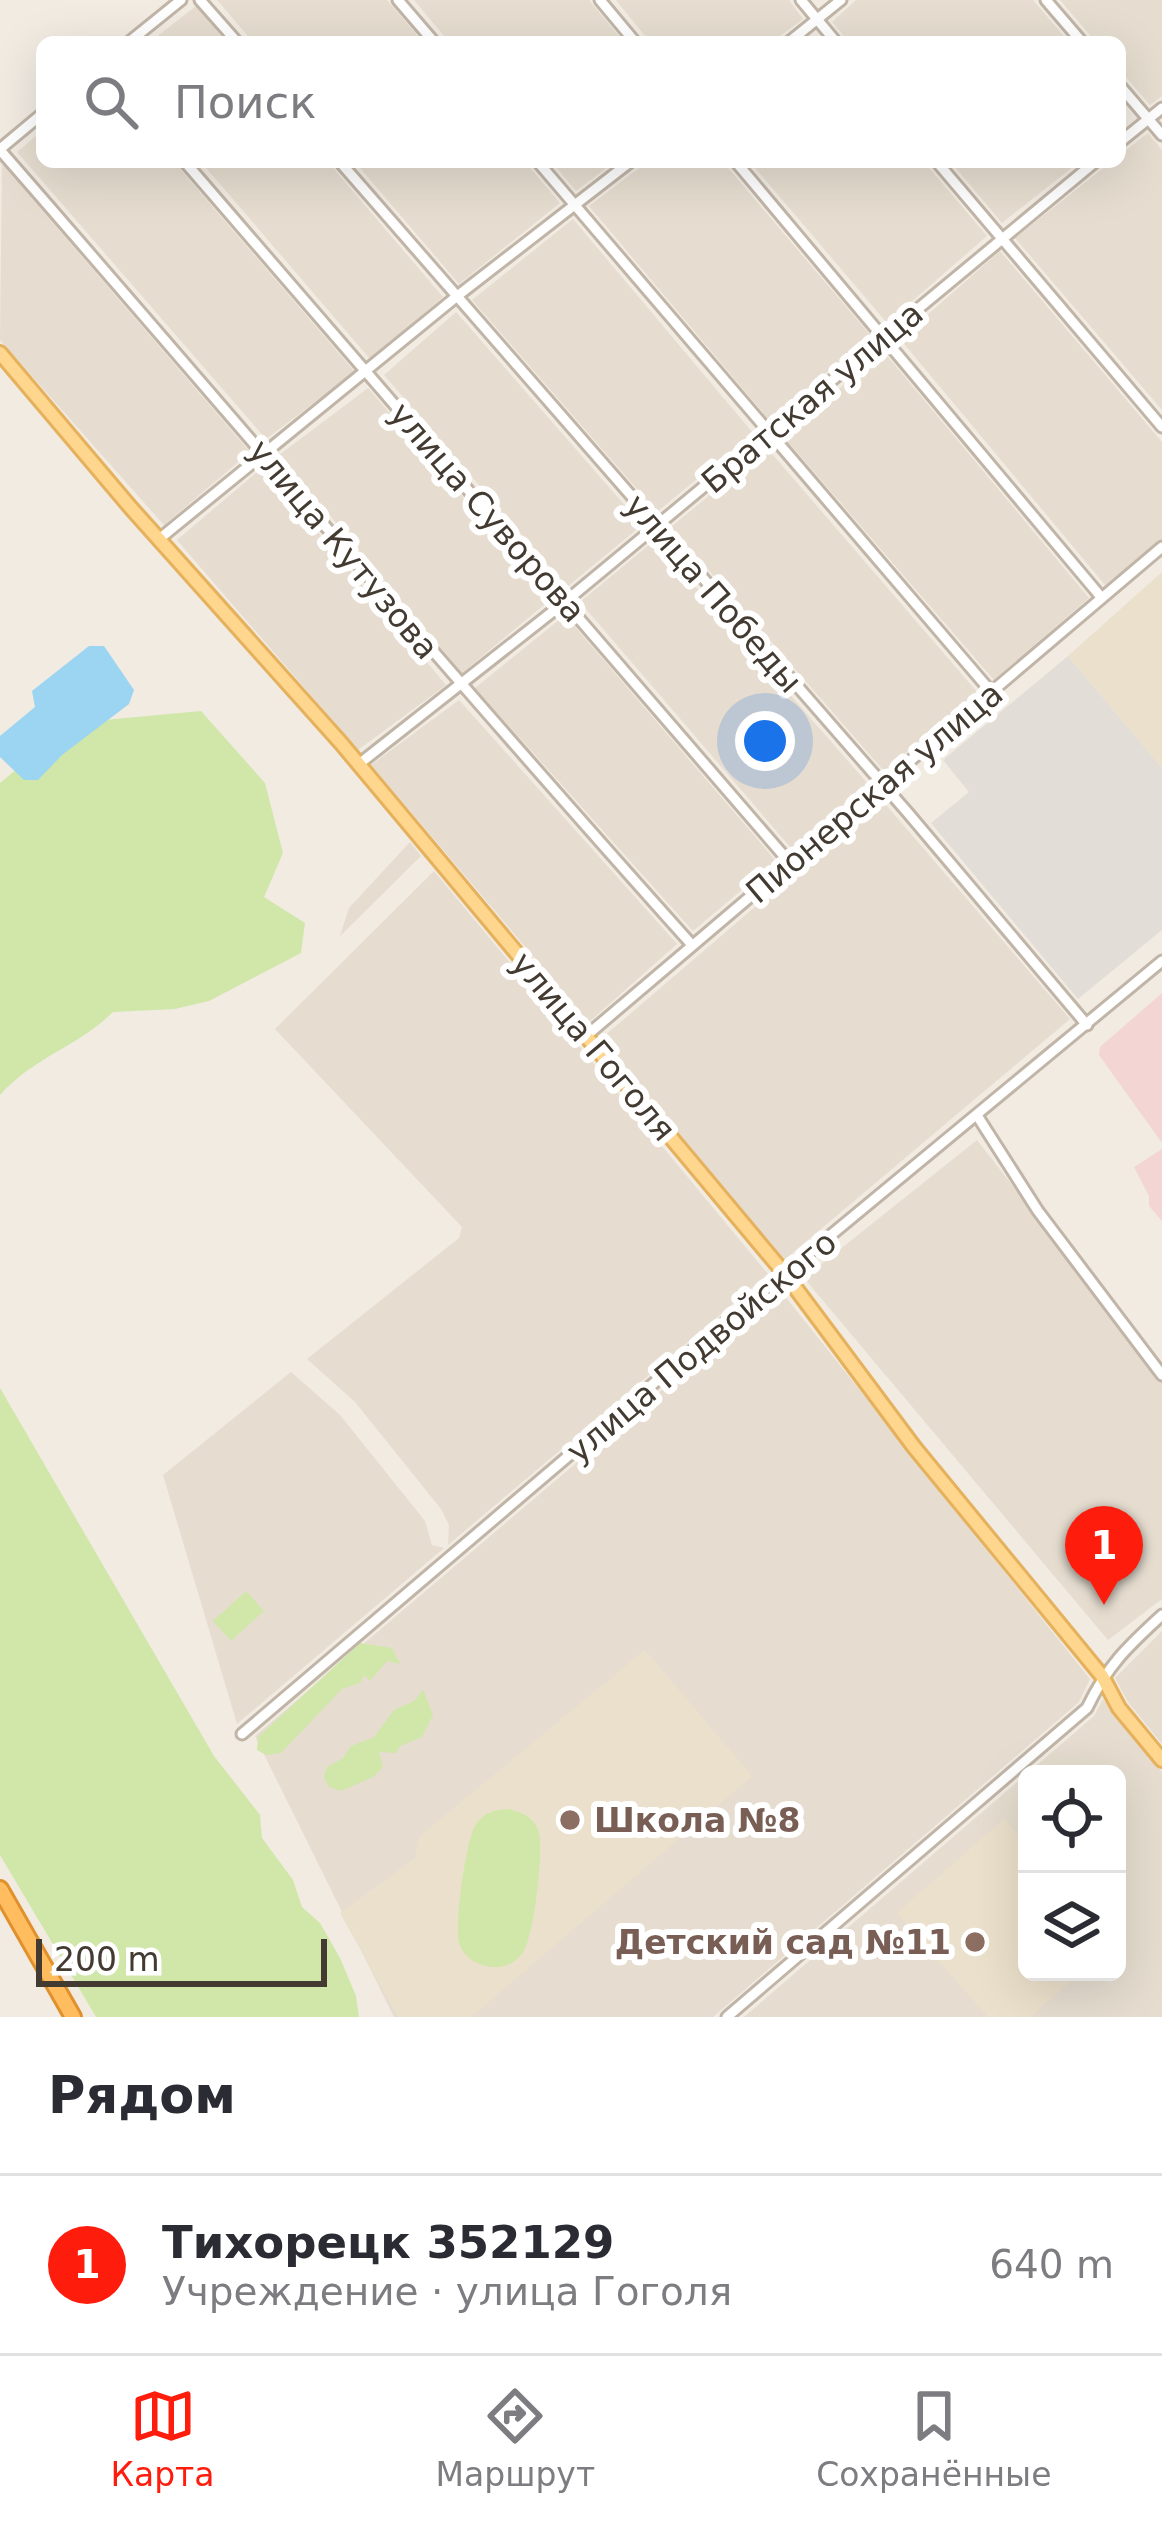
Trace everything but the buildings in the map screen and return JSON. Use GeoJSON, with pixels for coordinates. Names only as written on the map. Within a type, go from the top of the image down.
{"type":"FeatureCollection","features":[{"type":"Feature","properties":{"kind":"highway"},"geometry":{"type":"LineString","coordinates":[[0,1889],[73,2017]]}},
{"type":"Feature","properties":{"kind":"main road","name":"улица Гоголя"},"geometry":{"type":"LineString","coordinates":[[0,352],[158,540],[359,764],[785,1274],[914,1447],[1102,1676],[1119,1708],[1162,1760]]}},
{"type":"Feature","properties":{"kind":"street"},"geometry":{"type":"LineString","coordinates":[[137,36],[182,0]]}},
{"type":"Feature","properties":{"kind":"street"},"geometry":{"type":"LineString","coordinates":[[200,0],[232,36]]}},
{"type":"Feature","properties":{"kind":"street"},"geometry":{"type":"LineString","coordinates":[[398,0],[429,36]]}},
{"type":"Feature","properties":{"kind":"street"},"geometry":{"type":"LineString","coordinates":[[600,0],[630,36]]}},
{"type":"Feature","properties":{"kind":"street"},"geometry":{"type":"LineString","coordinates":[[802,0],[831,36]]}},
{"type":"Feature","properties":{"kind":"street"},"geometry":{"type":"LineString","coordinates":[[797,36],[841,0]]}},
{"type":"Feature","properties":{"kind":"street"},"geometry":{"type":"LineString","coordinates":[[1046,0],[1077,36]]}},
{"type":"Feature","properties":{"kind":"street"},"geometry":{"type":"LineString","coordinates":[[1126,93],[1162,136]]}},
{"type":"Feature","properties":{"kind":"street"},"geometry":{"type":"LineString","coordinates":[[1126,137],[1162,108]]}},
{"type":"Feature","properties":{"kind":"street"},"geometry":{"type":"LineString","coordinates":[[0,149],[36,119]]}},
{"type":"Feature","properties":{"kind":"street","name":"улица Кутузова"},"geometry":{"type":"LineString","coordinates":[[0,149],[460,687],[692,945]]}},
{"type":"Feature","properties":{"kind":"street","name":"улица Суворова"},"geometry":{"type":"LineString","coordinates":[[190,168],[790,862]]}},
{"type":"Feature","properties":{"kind":"street","name":"улица Победы"},"geometry":{"type":"LineString","coordinates":[[345,168],[1087,1025]]}},
{"type":"Feature","properties":{"kind":"street"},"geometry":{"type":"LineString","coordinates":[[543,168],[993,694]]}},
{"type":"Feature","properties":{"kind":"street"},"geometry":{"type":"LineString","coordinates":[[158,540],[622,168]]}},
{"type":"Feature","properties":{"kind":"street"},"geometry":{"type":"LineString","coordinates":[[741,168],[1101,597]]}},
{"type":"Feature","properties":{"kind":"street"},"geometry":{"type":"LineString","coordinates":[[943,168],[1162,427]]}},
{"type":"Feature","properties":{"kind":"street","name":"Братская улица"},"geometry":{"type":"LineString","coordinates":[[359,764],[566,601],[1087,168]]}},
{"type":"Feature","properties":{"kind":"street","name":"Пионерская улица"},"geometry":{"type":"LineString","coordinates":[[586,1036],[1162,548]]}},
{"type":"Feature","properties":{"kind":"street","name":"улица Подвойского"},"geometry":{"type":"LineString","coordinates":[[242,1734],[1162,961]]}},
{"type":"Feature","properties":{"kind":"street"},"geometry":{"type":"LineString","coordinates":[[978,1117],[1038,1211],[1162,1375]]}},
{"type":"Feature","properties":{"kind":"street"},"geometry":{"type":"LineString","coordinates":[[727,2017],[1088,1708],[1102,1676],[1162,1615]]}},
{"type":"Feature","properties":{"kind":"shaded area"},"geometry":{"type":"Polygon","coordinates":[[[217,0],[387,0],[418,36],[248,36],[217,0]]]}},
{"type":"Feature","properties":{"kind":"shaded area"},"geometry":{"type":"Polygon","coordinates":[[[414,0],[589,0],[619,36],[444,36],[414,0]]]}},
{"type":"Feature","properties":{"kind":"shaded area"},"geometry":{"type":"Polygon","coordinates":[[[616,0],[789,0],[803,19],[780,36],[645,36],[616,0]]]}},
{"type":"Feature","properties":{"kind":"shaded area"},"geometry":{"type":"Polygon","coordinates":[[[856,0],[1033,0],[1064,36],[844,36],[832,22],[856,0]]]}},
{"type":"Feature","properties":{"kind":"shaded area"},"geometry":{"type":"Polygon","coordinates":[[[1060,0],[1162,0],[1162,96],[1150,105],[1126,77],[1126,36],[1091,36],[1060,0]]]}},
{"type":"Feature","properties":{"kind":"shaded area"},"geometry":{"type":"Polygon","coordinates":[[[196,6],[221,36],[158,36],[196,6]]]}},
{"type":"Feature","properties":{"kind":"shaded area"},"geometry":{"type":"Polygon","coordinates":[[[1148,133],[1162,150],[1162,410],[1015,238],[1103,168],[1126,168],[1126,150],[1148,133]]]}},
{"type":"Feature","properties":{"kind":"shaded area"},"geometry":{"type":"Polygon","coordinates":[[[36,136],[36,168],[179,168],[355,372],[266,439],[17,152],[36,136]]]}},
{"type":"Feature","properties":{"kind":"shaded area"},"geometry":{"type":"Polygon","coordinates":[[[2,164],[250,452],[164,525],[0,340],[2,164]]]}},
{"type":"Feature","properties":{"kind":"shaded area"},"geometry":{"type":"Polygon","coordinates":[[[206,168],[333,168],[443,297],[370,359],[206,168]]]}},
{"type":"Feature","properties":{"kind":"shaded area"},"geometry":{"type":"Polygon","coordinates":[[[360,168],[530,168],[560,203],[459,284],[360,168]]]}},
{"type":"Feature","properties":{"kind":"shaded area"},"geometry":{"type":"Polygon","coordinates":[[[557,168],[606,168],[576,191],[557,168]]]}},
{"type":"Feature","properties":{"kind":"shaded area"},"geometry":{"type":"Polygon","coordinates":[[[639,168],[728,168],[871,336],[769,420],[589,206],[639,168]]]}},
{"type":"Feature","properties":{"kind":"shaded area"},"geometry":{"type":"Polygon","coordinates":[[[755,168],[929,168],[987,236],[887,323],[755,168]]]}},
{"type":"Feature","properties":{"kind":"shaded area"},"geometry":{"type":"Polygon","coordinates":[[[956,168],[1071,168],[1002,223],[956,168]]]}},
{"type":"Feature","properties":{"kind":"shaded area"},"geometry":{"type":"Polygon","coordinates":[[[573,219],[753,433],[657,512],[472,300],[573,219]]]}},
{"type":"Feature","properties":{"kind":"shaded area"},"geometry":{"type":"Polygon","coordinates":[[[1000,251],[1162,442],[1162,539],[1105,585],[900,339],[1000,251]]]}},
{"type":"Feature","properties":{"kind":"shaded area"},"geometry":{"type":"Polygon","coordinates":[[[456,312],[642,525],[567,587],[384,375],[456,312]]]}},
{"type":"Feature","properties":{"kind":"shaded area"},"geometry":{"type":"Polygon","coordinates":[[[884,352],[1089,598],[994,680],[782,435],[884,352]]]}},
{"type":"Feature","properties":{"kind":"shaded area"},"geometry":{"type":"Polygon","coordinates":[[[368,388],[551,599],[462,673],[279,455],[368,388]]]}},
{"type":"Feature","properties":{"kind":"shaded area"},"geometry":{"type":"Polygon","coordinates":[[[767,448],[978,693],[884,771],[671,527],[767,448]]]}},
{"type":"Feature","properties":{"kind":"shaded area"},"geometry":{"type":"Polygon","coordinates":[[[263,467],[446,685],[358,750],[177,540],[263,467]]]}},
{"type":"Feature","properties":{"kind":"shaded area"},"geometry":{"type":"Polygon","coordinates":[[[655,540],[868,784],[791,848],[580,602],[655,540]]]}},
{"type":"Feature","properties":{"kind":"shaded area"},"geometry":{"type":"Polygon","coordinates":[[[1162,572],[1162,768],[1068,656],[1162,572]]]}},
{"type":"Feature","properties":{"kind":"shaded area"},"geometry":{"type":"Polygon","coordinates":[[[565,615],[776,861],[693,931],[475,688],[565,615]]]}},
{"type":"Feature","properties":{"kind":"shaded area"},"geometry":{"type":"Polygon","coordinates":[[[1068,656],[1162,768],[1162,930],[1078,999],[931,823],[969,792],[943,760],[1068,656]]]}},
{"type":"Feature","properties":{"kind":"shaded area"},"geometry":{"type":"Polygon","coordinates":[[[459,700],[677,944],[589,1022],[371,765],[459,700]]]}},
{"type":"Feature","properties":{"kind":"shaded area"},"geometry":{"type":"Polygon","coordinates":[[[881,799],[1070,1019],[783,1261],[602,1038],[881,799]]]}},
{"type":"Feature","properties":{"kind":"shaded area"},"geometry":{"type":"Polygon","coordinates":[[[410,842],[421,856],[340,936],[349,908],[410,842]]]}},
{"type":"Feature","properties":{"kind":"shaded area"},"geometry":{"type":"Polygon","coordinates":[[[434,871],[768,1274],[448,1545],[449,1525],[441,1509],[355,1402],[307,1359],[459,1238],[462,1227],[275,1029],[434,871]]]}},
{"type":"Feature","properties":{"kind":"shaded area"},"geometry":{"type":"Polygon","coordinates":[[[1162,993],[1162,1143],[1099,1055],[1100,1047],[1162,993]]]}},
{"type":"Feature","properties":{"kind":"shaded area"},"geometry":{"type":"Polygon","coordinates":[[[977,1140],[1162,1378],[1162,1599],[1108,1640],[804,1278],[977,1140]]]}},
{"type":"Feature","properties":{"kind":"shaded area"},"geometry":{"type":"Polygon","coordinates":[[[1162,1149],[1162,1221],[1149,1206],[1134,1167],[1162,1149]]]}},
{"type":"Feature","properties":{"kind":"shaded area"},"geometry":{"type":"Polygon","coordinates":[[[780,1290],[1090,1679],[1079,1702],[713,2017],[394,2017],[255,1736],[780,1290]]]}},
{"type":"Feature","properties":{"kind":"shaded area"},"geometry":{"type":"Polygon","coordinates":[[[291,1372],[340,1415],[425,1521],[432,1545],[444,1548],[237,1724],[163,1475],[291,1372]]]}},
{"type":"Feature","properties":{"kind":"shaded area"},"geometry":{"type":"Polygon","coordinates":[[[1162,1631],[1162,1744],[1115,1678],[1162,1631]]]}},
{"type":"Feature","properties":{"kind":"shaded area","name":"Школа №8"},"geometry":{"type":"Polygon","coordinates":[[[645,1650],[752,1776],[471,2017],[398,2017],[340,1913],[415,1858],[419,1837],[645,1650]]]}},
{"type":"Feature","properties":{"kind":"shaded area"},"geometry":{"type":"Polygon","coordinates":[[[1103,1699],[1162,1772],[1162,2017],[744,2017],[1018,1781],[1018,1981],[1126,1981],[1126,1765],[1037,1765],[1094,1716],[1103,1699]]]}},
{"type":"Feature","properties":{"kind":"shaded area","name":"Детский сад №11"},"geometry":{"type":"Polygon","coordinates":[[[1004,1819],[1018,1835],[1018,1981],[1071,1981],[1030,2017],[988,2017],[897,1913],[1004,1819]]]}},
{"type":"Feature","properties":{"kind":"green space"},"geometry":{"type":"Polygon","coordinates":[[[201,711],[265,783],[283,853],[264,897],[305,923],[301,953],[209,1001],[175,1009],[113,1012],[0,1095],[0,783],[72,723],[201,711]]]}},
{"type":"Feature","properties":{"kind":"green space"},"geometry":{"type":"Polygon","coordinates":[[[0,1388],[214,1756],[260,1815],[262,1838],[293,1880],[302,1907],[320,1923],[340,1958],[359,2017],[96,2017],[0,1855],[0,1388]]]}},
{"type":"Feature","properties":{"kind":"green space"},"geometry":{"type":"Polygon","coordinates":[[[246,1591],[264,1611],[231,1641],[213,1621],[246,1591]]]}},
{"type":"Feature","properties":{"kind":"green space"},"geometry":{"type":"Polygon","coordinates":[[[360,1643],[392,1648],[400,1664],[387,1661],[370,1681],[364,1675],[360,1683],[342,1689],[281,1753],[266,1755],[257,1750],[258,1737],[360,1643]]]}},
{"type":"Feature","properties":{"kind":"green space"},"geometry":{"type":"Polygon","coordinates":[[[423,1690],[433,1715],[422,1737],[400,1746],[396,1753],[379,1752],[383,1767],[373,1777],[341,1791],[329,1787],[324,1777],[327,1767],[343,1758],[351,1746],[374,1737],[394,1710],[414,1701],[423,1690]]]}},
{"type":"Feature","properties":{"kind":"green space"},"geometry":{"type":"Polygon","coordinates":[[[508,1809],[526,1815],[538,1829],[538,1888],[523,1952],[509,1964],[489,1967],[473,1961],[461,1948],[460,1902],[476,1824],[490,1812],[508,1809]]]}},
{"type":"Feature","properties":{"kind":"water"},"geometry":{"type":"Polygon","coordinates":[[[89,646],[104,646],[134,690],[129,704],[62,755],[38,780],[24,780],[0,757],[0,736],[35,707],[32,691],[89,646]]]}},
{"type":"Feature","properties":{"kind":"place","name":"Тихорецк 352129"},"geometry":{"type":"Point","coordinates":[1104,1605]}},
{"type":"Feature","properties":{"kind":"place","name":"Школа №8"},"geometry":{"type":"Point","coordinates":[570,1820]}},
{"type":"Feature","properties":{"kind":"place","name":"Детский сад №11"},"geometry":{"type":"Point","coordinates":[975,1942]}}]}
